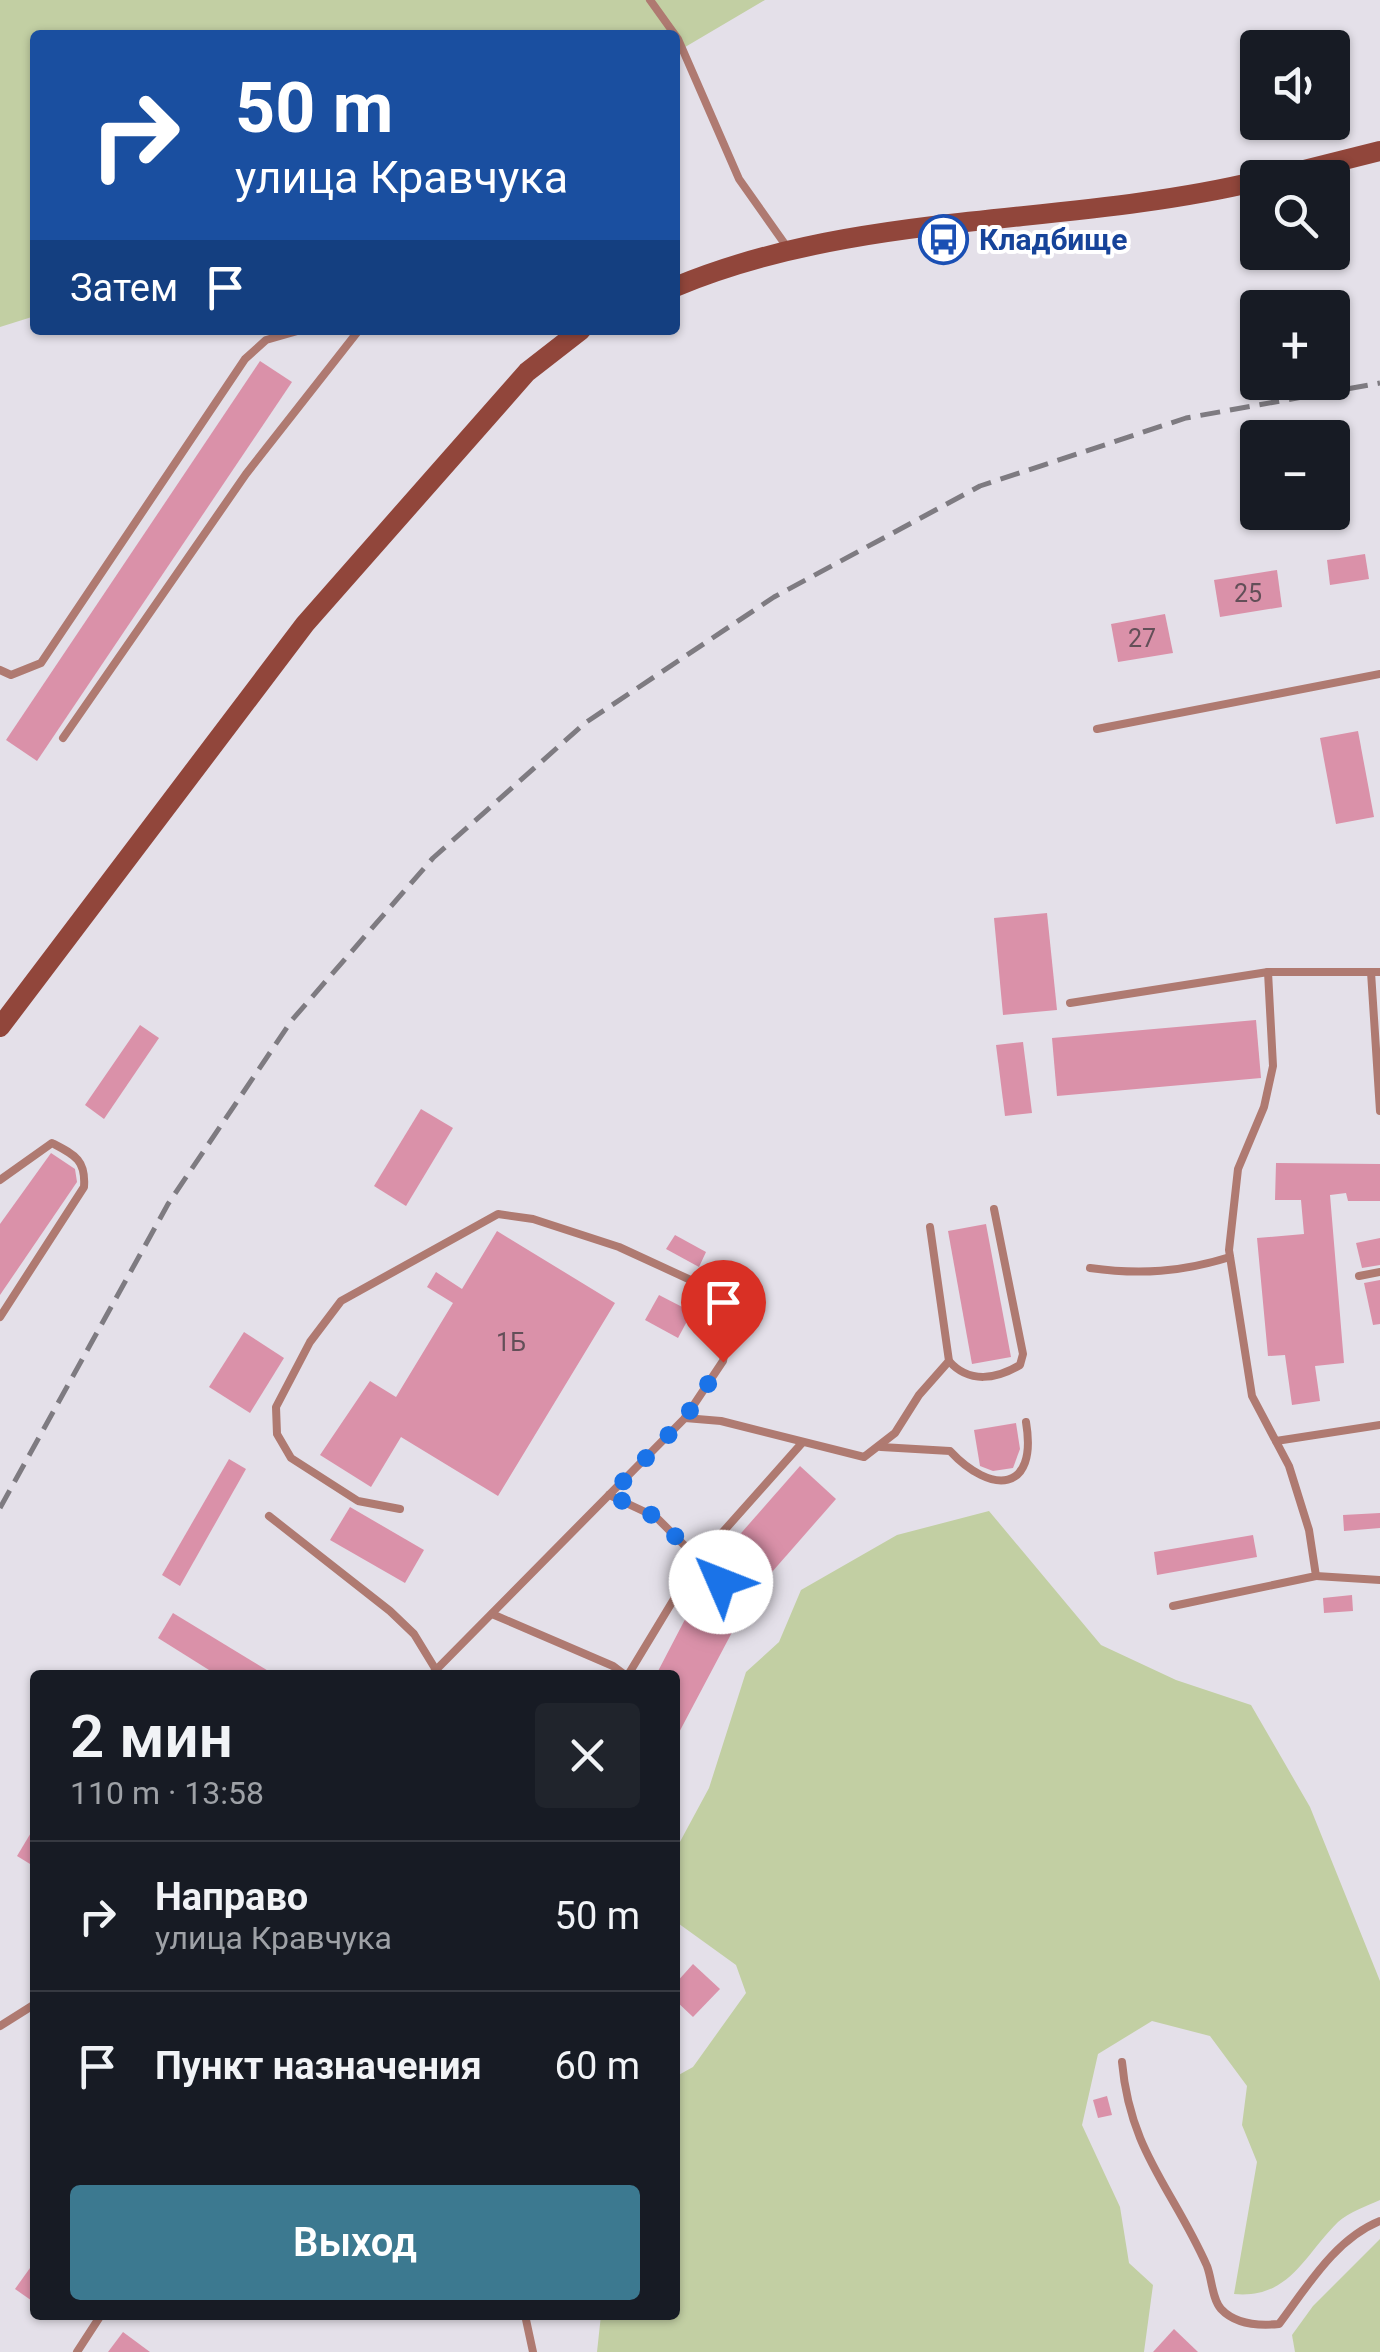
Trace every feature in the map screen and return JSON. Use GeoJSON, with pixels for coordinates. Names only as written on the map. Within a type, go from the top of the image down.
{"type":"FeatureCollection","features":[{"type":"Feature","properties":{"kind":"main road"},"geometry":{"type":"LineString","coordinates":[[1344,160],[1380,151]]}},
{"type":"Feature","properties":{"kind":"main road"},"geometry":{"type":"LineString","coordinates":[[680,285],[790,251],[872,236],[1194,196],[1240,185]]}},
{"type":"Feature","properties":{"kind":"main road"},"geometry":{"type":"LineString","coordinates":[[0,1027],[306,624],[527,372],[574,335]]}},
{"type":"Feature","properties":{"kind":"lane"},"geometry":{"type":"LineString","coordinates":[[650,0],[672,30]]}},
{"type":"Feature","properties":{"kind":"lane"},"geometry":{"type":"LineString","coordinates":[[680,43],[740,179],[790,251]]}},
{"type":"Feature","properties":{"kind":"lane"},"geometry":{"type":"LineString","coordinates":[[0,670],[11,675],[41,662],[245,360],[266,340],[284,335]]}},
{"type":"Feature","properties":{"kind":"lane"},"geometry":{"type":"LineString","coordinates":[[64,738],[246,474],[356,335]]}},
{"type":"Feature","properties":{"kind":"lane"},"geometry":{"type":"LineString","coordinates":[[1097,730],[1380,674]]}},
{"type":"Feature","properties":{"kind":"lane"},"geometry":{"type":"LineString","coordinates":[[1268,972],[1273,1066],[1264,1106],[1238,1169],[1230,1257],[1252,1396],[1289,1466],[1309,1530],[1316,1576]]}},
{"type":"Feature","properties":{"kind":"lane"},"geometry":{"type":"LineString","coordinates":[[1070,1003],[1268,972],[1375,972],[1380,1111]]}},
{"type":"Feature","properties":{"kind":"lane"},"geometry":{"type":"LineString","coordinates":[[0,1180],[52,1144],[76,1155],[85,1169],[84,1188],[0,1318]]}},
{"type":"Feature","properties":{"kind":"lane"},"geometry":{"type":"LineString","coordinates":[[950,1361],[979,1378],[1004,1374],[1020,1364],[1023,1354],[994,1209]]}},
{"type":"Feature","properties":{"kind":"lane"},"geometry":{"type":"LineString","coordinates":[[400,1509],[358,1501],[290,1458],[277,1434],[276,1408],[310,1342],[341,1301],[498,1214],[533,1220],[619,1247],[708,1288],[718,1297],[729,1331],[723,1362],[685,1418],[436,1670]]}},
{"type":"Feature","properties":{"kind":"lane"},"geometry":{"type":"LineString","coordinates":[[685,1418],[721,1421],[864,1457],[881,1447],[950,1361],[930,1227]]}},
{"type":"Feature","properties":{"kind":"lane"},"geometry":{"type":"LineString","coordinates":[[1090,1268],[1133,1274],[1187,1270],[1230,1257]]}},
{"type":"Feature","properties":{"kind":"lane"},"geometry":{"type":"LineString","coordinates":[[1359,1276],[1380,1272]]}},
{"type":"Feature","properties":{"kind":"lane"},"geometry":{"type":"LineString","coordinates":[[881,1447],[950,1451],[970,1473],[1002,1481],[1015,1477],[1026,1466],[1030,1444],[1026,1422]]}},
{"type":"Feature","properties":{"kind":"lane"},"geometry":{"type":"LineString","coordinates":[[1276,1441],[1380,1425]]}},
{"type":"Feature","properties":{"kind":"lane"},"geometry":{"type":"LineString","coordinates":[[630,1670],[697,1561],[802,1443]]}},
{"type":"Feature","properties":{"kind":"lane"},"geometry":{"type":"LineString","coordinates":[[610,1495],[656,1517],[721,1582]]}},
{"type":"Feature","properties":{"kind":"lane"},"geometry":{"type":"LineString","coordinates":[[268,1516],[390,1611],[414,1634],[433,1670]]}},
{"type":"Feature","properties":{"kind":"lane"},"geometry":{"type":"LineString","coordinates":[[1173,1606],[1316,1576],[1380,1580]]}},
{"type":"Feature","properties":{"kind":"lane"},"geometry":{"type":"LineString","coordinates":[[492,1614],[619,1670]]}},
{"type":"Feature","properties":{"kind":"lane"},"geometry":{"type":"LineString","coordinates":[[0,2026],[30,2007]]}},
{"type":"Feature","properties":{"kind":"lane"},"geometry":{"type":"LineString","coordinates":[[1122,2062],[1126,2104],[1146,2158],[1207,2267],[1218,2306],[1234,2319],[1279,2324],[1338,2249],[1363,2228],[1380,2221]]}},
{"type":"Feature","properties":{"kind":"lane"},"geometry":{"type":"LineString","coordinates":[[77,2352],[98,2320]]}},
{"type":"Feature","properties":{"kind":"lane"},"geometry":{"type":"LineString","coordinates":[[526,2320],[532,2352]]}},
{"type":"Feature","properties":{"kind":"green space"},"geometry":{"type":"Polygon","coordinates":[[[0,0],[765,0],[680,50],[680,30],[30,30],[30,318],[0,327],[0,0]]]}},
{"type":"Feature","properties":{"kind":"green space"},"geometry":{"type":"Polygon","coordinates":[[[989,1511],[1101,1645],[1176,1680],[1251,1705],[1310,1807],[1380,1981],[1380,2200],[1338,2222],[1282,2283],[1253,2294],[1234,2294],[1257,2162],[1242,2125],[1247,2086],[1210,2036],[1152,2021],[1098,2054],[1082,2125],[1120,2207],[1129,2263],[1153,2285],[1144,2352],[597,2352],[600,2320],[680,2320],[680,2074],[693,2067],[746,1993],[736,1965],[680,1925],[680,1842],[709,1788],[746,1672],[779,1642],[801,1590],[897,1535],[989,1511]]]}},
{"type":"Feature","properties":{"kind":"green space"},"geometry":{"type":"Polygon","coordinates":[[[1380,2239],[1380,2352],[1295,2352],[1292,2335],[1313,2306],[1380,2239]]]}},
{"type":"Feature","properties":{"kind":"building"},"geometry":{"type":"Polygon","coordinates":[[[260,361],[292,382],[37,761],[6,740],[260,361]]]}},
{"type":"Feature","properties":{"kind":"building"},"geometry":{"type":"Polygon","coordinates":[[[1365,554],[1369,579],[1330,585],[1327,560],[1365,554]]]}},
{"type":"Feature","properties":{"kind":"building"},"geometry":{"type":"Polygon","coordinates":[[[1277,570],[1282,607],[1220,617],[1214,580],[1277,570]]]}},
{"type":"Feature","properties":{"kind":"building"},"geometry":{"type":"Polygon","coordinates":[[[1165,614],[1173,653],[1118,662],[1111,624],[1165,614]]]}},
{"type":"Feature","properties":{"kind":"building"},"geometry":{"type":"Polygon","coordinates":[[[1358,731],[1374,817],[1336,824],[1320,738],[1358,731]]]}},
{"type":"Feature","properties":{"kind":"building"},"geometry":{"type":"Polygon","coordinates":[[[1047,913],[1057,1010],[1003,1015],[994,918],[1047,913]]]}},
{"type":"Feature","properties":{"kind":"building"},"geometry":{"type":"Polygon","coordinates":[[[1256,1020],[1261,1078],[1057,1096],[1052,1038],[1256,1020]]]}},
{"type":"Feature","properties":{"kind":"building"},"geometry":{"type":"Polygon","coordinates":[[[140,1025],[159,1038],[104,1119],[85,1105],[140,1025]]]}},
{"type":"Feature","properties":{"kind":"building"},"geometry":{"type":"Polygon","coordinates":[[[1023,1042],[1032,1113],[1005,1116],[996,1045],[1023,1042]]]}},
{"type":"Feature","properties":{"kind":"building"},"geometry":{"type":"Polygon","coordinates":[[[421,1109],[453,1128],[406,1206],[374,1186],[421,1109]]]}},
{"type":"Feature","properties":{"kind":"building"},"geometry":{"type":"Polygon","coordinates":[[[51,1153],[75,1169],[77,1182],[0,1295],[0,1224],[51,1153]]]}},
{"type":"Feature","properties":{"kind":"building"},"geometry":{"type":"Polygon","coordinates":[[[1276,1163],[1380,1164],[1380,1201],[1348,1201],[1346,1193],[1330,1195],[1344,1363],[1315,1366],[1320,1401],[1292,1405],[1285,1355],[1268,1356],[1257,1238],[1304,1234],[1301,1200],[1275,1200],[1276,1163]]]}},
{"type":"Feature","properties":{"kind":"building"},"geometry":{"type":"Polygon","coordinates":[[[986,1224],[1011,1357],[972,1364],[948,1231],[986,1224]]]}},
{"type":"Feature","properties":{"kind":"building"},"geometry":{"type":"Polygon","coordinates":[[[497,1231],[615,1303],[498,1496],[401,1437],[371,1487],[320,1455],[370,1381],[396,1397],[453,1303],[427,1287],[436,1272],[462,1289],[497,1231]]]}},
{"type":"Feature","properties":{"kind":"building"},"geometry":{"type":"Polygon","coordinates":[[[675,1235],[706,1252],[699,1267],[666,1249],[675,1235]]]}},
{"type":"Feature","properties":{"kind":"building"},"geometry":{"type":"Polygon","coordinates":[[[1380,1238],[1380,1265],[1362,1268],[1356,1243],[1380,1238]]]}},
{"type":"Feature","properties":{"kind":"building"},"geometry":{"type":"Polygon","coordinates":[[[1380,1280],[1380,1324],[1373,1325],[1364,1283],[1380,1280]]]}},
{"type":"Feature","properties":{"kind":"building"},"geometry":{"type":"Polygon","coordinates":[[[659,1295],[692,1312],[678,1338],[645,1320],[659,1295]]]}},
{"type":"Feature","properties":{"kind":"building"},"geometry":{"type":"Polygon","coordinates":[[[244,1332],[284,1358],[250,1413],[209,1387],[244,1332]]]}},
{"type":"Feature","properties":{"kind":"building"},"geometry":{"type":"Polygon","coordinates":[[[1016,1423],[1020,1449],[1013,1468],[993,1471],[980,1466],[974,1430],[1016,1423]]]}},
{"type":"Feature","properties":{"kind":"building"},"geometry":{"type":"Polygon","coordinates":[[[229,1459],[246,1469],[180,1586],[162,1575],[229,1459]]]}},
{"type":"Feature","properties":{"kind":"building"},"geometry":{"type":"Polygon","coordinates":[[[800,1466],[836,1499],[765,1580],[728,1548],[800,1466]]]}},
{"type":"Feature","properties":{"kind":"building"},"geometry":{"type":"Polygon","coordinates":[[[350,1507],[424,1550],[405,1583],[330,1540],[350,1507]]]}},
{"type":"Feature","properties":{"kind":"building"},"geometry":{"type":"Polygon","coordinates":[[[1380,1513],[1380,1528],[1344,1531],[1343,1515],[1380,1513]]]}},
{"type":"Feature","properties":{"kind":"building"},"geometry":{"type":"Polygon","coordinates":[[[1253,1535],[1257,1557],[1157,1575],[1154,1552],[1253,1535]]]}},
{"type":"Feature","properties":{"kind":"building"},"geometry":{"type":"Polygon","coordinates":[[[705,1581],[747,1604],[680,1731],[680,1670],[659,1670],[705,1581]]]}},
{"type":"Feature","properties":{"kind":"building"},"geometry":{"type":"Polygon","coordinates":[[[1352,1595],[1353,1611],[1324,1613],[1323,1598],[1352,1595]]]}},
{"type":"Feature","properties":{"kind":"building"},"geometry":{"type":"Polygon","coordinates":[[[173,1613],[267,1670],[209,1670],[158,1638],[173,1613]]]}},
{"type":"Feature","properties":{"kind":"building"},"geometry":{"type":"Polygon","coordinates":[[[30,1834],[30,1864],[17,1856],[30,1834]]]}},
{"type":"Feature","properties":{"kind":"building"},"geometry":{"type":"Polygon","coordinates":[[[693,1964],[720,1989],[693,2017],[680,2005],[680,1978],[693,1964]]]}},
{"type":"Feature","properties":{"kind":"building"},"geometry":{"type":"Polygon","coordinates":[[[1107,2096],[1112,2115],[1098,2118],[1093,2100],[1107,2096]]]}},
{"type":"Feature","properties":{"kind":"building"},"geometry":{"type":"Polygon","coordinates":[[[30,2268],[30,2300],[15,2289],[30,2268]]]}},
{"type":"Feature","properties":{"kind":"building"},"geometry":{"type":"Polygon","coordinates":[[[1174,2329],[1198,2352],[1153,2352],[1174,2329]]]}},
{"type":"Feature","properties":{"kind":"building"},"geometry":{"type":"Polygon","coordinates":[[[123,2332],[150,2352],[108,2352],[123,2332]]]}},
{"type":"Feature","properties":{"kind":"railway"},"geometry":{"type":"LineString","coordinates":[[0,1508],[168,1204],[292,1020],[433,858],[585,723],[774,597],[980,486],[1186,418],[1380,383]]}},
{"type":"Feature","properties":{"kind":"place","name":"Кладбище"},"geometry":{"type":"Point","coordinates":[944,240]}},
{"type":"Feature","properties":{"kind":"route"},"geometry":{"type":"LineString","coordinates":[[721,1582],[656,1517],[626,1499],[610,1495],[685,1418],[723,1362]]}}]}
